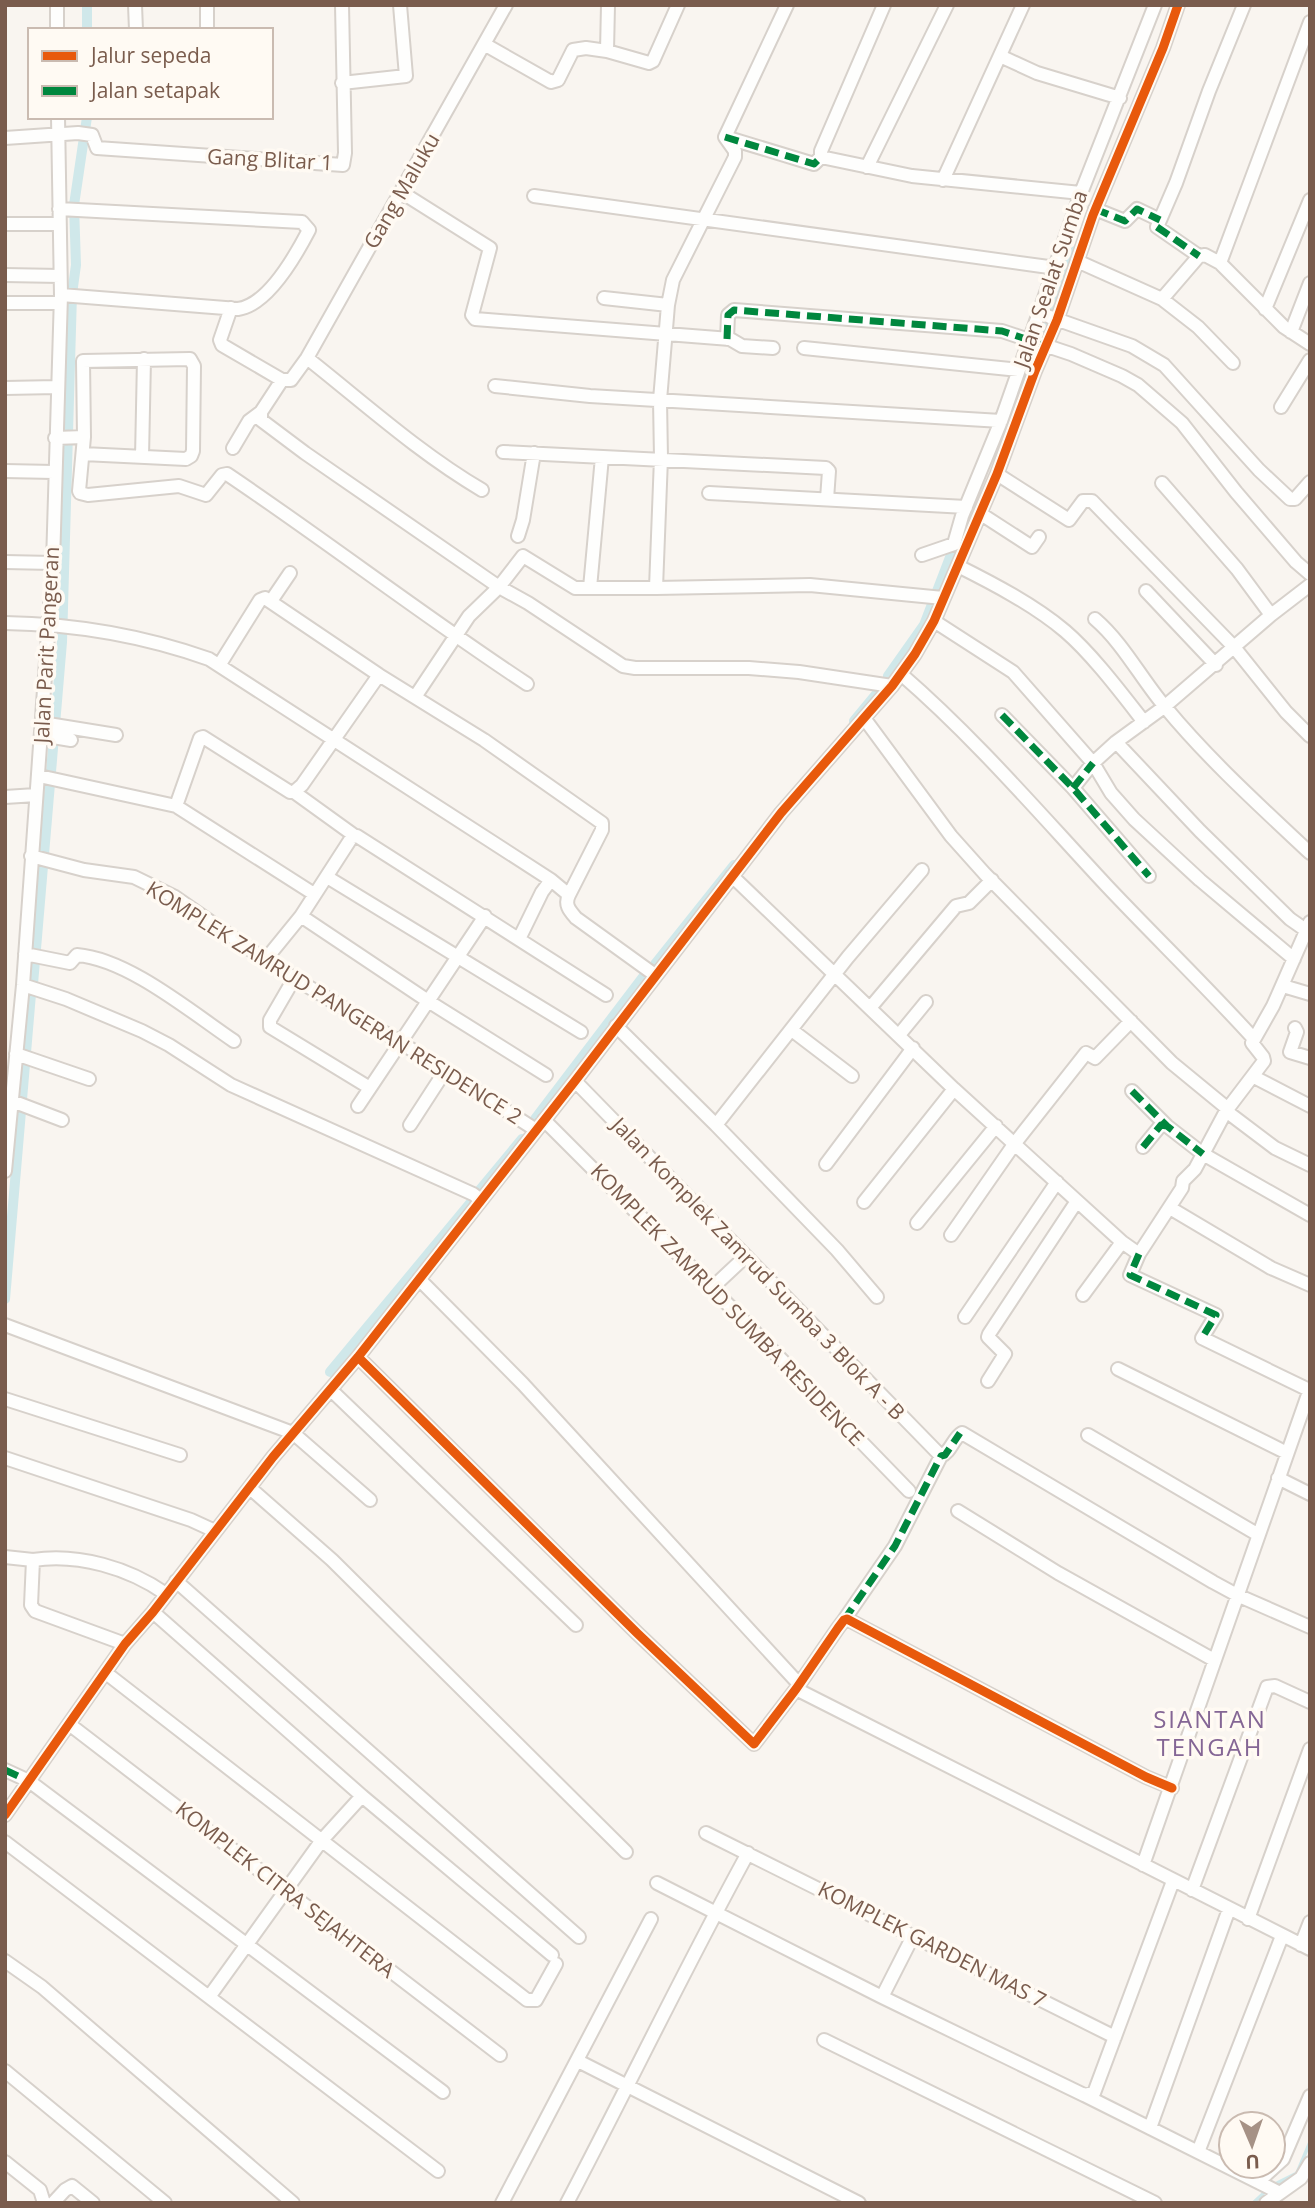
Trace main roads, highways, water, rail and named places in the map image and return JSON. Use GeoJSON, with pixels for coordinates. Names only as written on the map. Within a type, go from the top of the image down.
{"type":"FeatureCollection","features":[{"type":"Feature","properties":{"kind":"waterway"},"geometry":{"type":"LineString","coordinates":[[87,5],[87,28]]}},
{"type":"Feature","properties":{"kind":"waterway"},"geometry":{"type":"LineString","coordinates":[[33,984],[62,642],[72,294],[76,265],[74,205],[87,119]]}},
{"type":"Feature","properties":{"kind":"waterway"},"geometry":{"type":"LineString","coordinates":[[1014,401],[1075,251]]}},
{"type":"Feature","properties":{"kind":"waterway"},"geometry":{"type":"LineString","coordinates":[[888,676],[924,625],[957,539]]}},
{"type":"Feature","properties":{"kind":"waterway"},"geometry":{"type":"LineString","coordinates":[[854,721],[878,692]]}},
{"type":"Feature","properties":{"kind":"waterway"},"geometry":{"type":"LineString","coordinates":[[655,964],[734,865]]}},
{"type":"Feature","properties":{"kind":"waterway"},"geometry":{"type":"LineString","coordinates":[[535,1119],[643,977]]}},
{"type":"Feature","properties":{"kind":"waterway"},"geometry":{"type":"LineString","coordinates":[[5,1299],[31,994]]}},
{"type":"Feature","properties":{"kind":"waterway"},"geometry":{"type":"LineString","coordinates":[[479,1191],[522,1139]]}},
{"type":"Feature","properties":{"kind":"waterway"},"geometry":{"type":"LineString","coordinates":[[330,1372],[472,1201]]}},
{"type":"Feature","properties":{"kind":"waterway"},"geometry":{"type":"LineString","coordinates":[[1273,2185],[1297,2173],[1310,2142]]}},
{"type":"Feature","properties":{"kind":"waterway"},"geometry":{"type":"LineString","coordinates":[[1253,2203],[1267,2190]]}},
{"type":"Feature","properties":{"kind":"district","name":"SIANTAN TENGAH"},"geometry":{"type":"Point","coordinates":[1210,1734]}}]}
